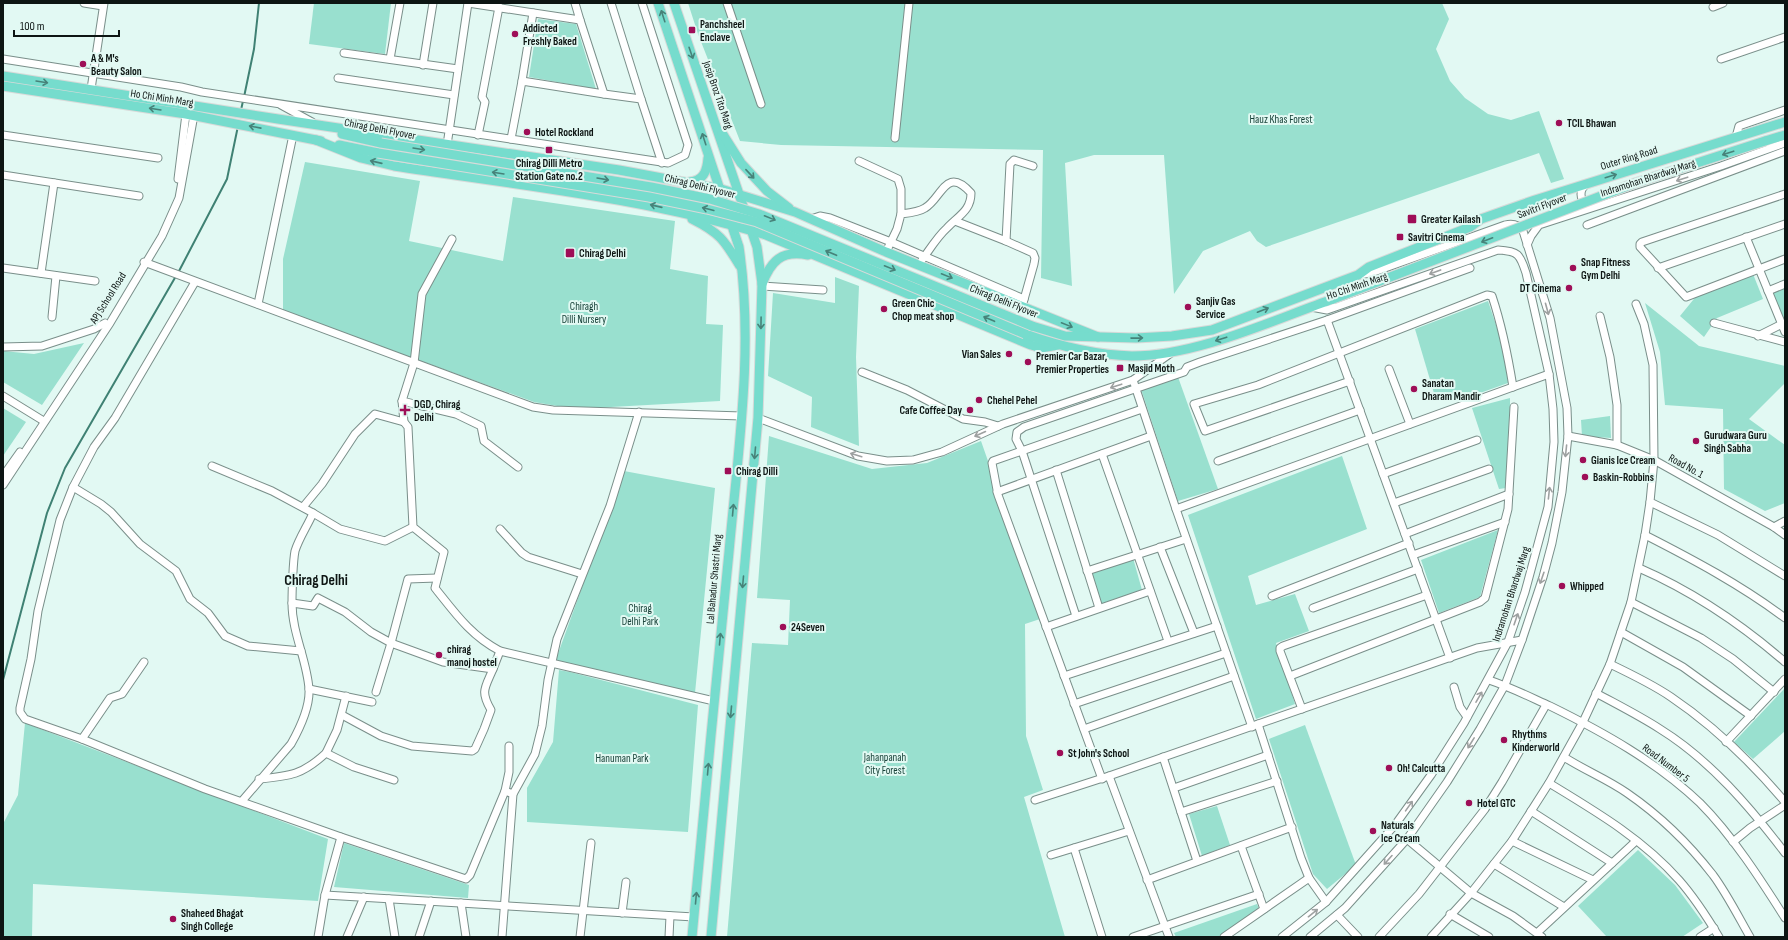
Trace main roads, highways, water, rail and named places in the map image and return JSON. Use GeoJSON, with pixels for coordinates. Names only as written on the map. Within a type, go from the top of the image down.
{"type":"FeatureCollection","features":[{"type":"Feature","properties":{"kind":"main road"},"geometry":{"type":"LineString","coordinates":[[658,3],[720,189]]}},
{"type":"Feature","properties":{"kind":"main road","name":"Josip Broz Tito Marg"},"geometry":{"type":"LineString","coordinates":[[674,3],[751,230]]}},
{"type":"Feature","properties":{"kind":"main road","name":"Ho Chi Minh Marg"},"geometry":{"type":"LineString","coordinates":[[3,76],[91,90],[316,140]]}},
{"type":"Feature","properties":{"kind":"main road","name":"Ho Chi Minh Marg"},"geometry":{"type":"LineString","coordinates":[[3,86],[192,112],[278,119]]}},
{"type":"Feature","properties":{"kind":"main road"},"geometry":{"type":"LineString","coordinates":[[713,118],[741,164],[767,191],[795,212]]}},
{"type":"Feature","properties":{"kind":"main road"},"geometry":{"type":"LineString","coordinates":[[278,119],[619,170],[739,194],[795,212],[885,252],[1023,303],[1098,337]]}},
{"type":"Feature","properties":{"kind":"main road","name":"Chirag Delhi Flyover"},"geometry":{"type":"LineString","coordinates":[[278,119],[381,143],[650,187],[710,199],[759,214],[1032,326],[1065,336],[1098,337]]}},
{"type":"Feature","properties":{"kind":"main road","name":"Outer Ring Road"},"geometry":{"type":"LineString","coordinates":[[1481,219],[1535,200],[1785,122]]}},
{"type":"Feature","properties":{"kind":"main road","name":"Savitri Flyover"},"geometry":{"type":"LineString","coordinates":[[1311,307],[1635,183],[1785,135]]}},
{"type":"Feature","properties":{"kind":"main road"},"geometry":{"type":"LineString","coordinates":[[316,140],[361,158],[394,166],[650,205],[732,224],[751,230],[872,278],[1030,345],[1041,348],[1058,345]]}},
{"type":"Feature","properties":{"kind":"main road","name":"Chirag Delhi Flyover"},"geometry":{"type":"LineString","coordinates":[[316,140],[378,153],[649,197],[707,209],[757,222],[1025,334],[1058,345]]}},
{"type":"Feature","properties":{"kind":"main road"},"geometry":{"type":"LineString","coordinates":[[683,182],[696,181],[703,177],[707,170],[709,154]]}},
{"type":"Feature","properties":{"kind":"main road"},"geometry":{"type":"LineString","coordinates":[[549,190],[554,161]]}},
{"type":"Feature","properties":{"kind":"main road","name":"Lal Bahadur Shastri Marg"},"geometry":{"type":"LineString","coordinates":[[692,937],[742,416],[746,326],[739,247],[720,189]]}},
{"type":"Feature","properties":{"kind":"main road"},"geometry":{"type":"LineString","coordinates":[[679,212],[709,228],[726,243],[742,271]]}},
{"type":"Feature","properties":{"kind":"main road","name":"Ho Chi Minh Marg"},"geometry":{"type":"LineString","coordinates":[[1098,337],[1143,338],[1172,336],[1212,330],[1358,275],[1369,267],[1470,227],[1481,219]]}},
{"type":"Feature","properties":{"kind":"main road"},"geometry":{"type":"LineString","coordinates":[[711,937],[758,418],[762,285],[756,247],[751,230]]}},
{"type":"Feature","properties":{"kind":"main road"},"geometry":{"type":"LineString","coordinates":[[872,278],[864,269],[865,259],[872,251],[878,250],[885,252]]}},
{"type":"Feature","properties":{"kind":"main road"},"geometry":{"type":"LineString","coordinates":[[762,285],[770,266],[776,260],[785,255],[797,253],[826,260]]}},
{"type":"Feature","properties":{"kind":"main road","name":"Ho Chi Minh Marg"},"geometry":{"type":"LineString","coordinates":[[1058,345],[1115,355],[1133,356],[1172,351],[1220,339],[1311,307]]}},
{"type":"Feature","properties":{"kind":"waterway"},"geometry":{"type":"LineString","coordinates":[[244,97],[254,49],[259,3]]}},
{"type":"Feature","properties":{"kind":"waterway"},"geometry":{"type":"LineString","coordinates":[[241,110],[243,101]]}},
{"type":"Feature","properties":{"kind":"waterway"},"geometry":{"type":"LineString","coordinates":[[178,273],[227,179],[238,126]]}},
{"type":"Feature","properties":{"kind":"waterway"},"geometry":{"type":"LineString","coordinates":[[3,680],[47,513],[65,468],[176,276]]}},
{"type":"Feature","properties":{"kind":"place","name":"Panchsheel Enclave"},"geometry":{"type":"Point","coordinates":[692,30]}},
{"type":"Feature","properties":{"kind":"place","name":"Addicted Freshly Baked"},"geometry":{"type":"Point","coordinates":[515,34]}},
{"type":"Feature","properties":{"kind":"place","name":"A & M's Beauty Salon"},"geometry":{"type":"Point","coordinates":[83,64]}},
{"type":"Feature","properties":{"kind":"place","name":"TCIL Bhawan"},"geometry":{"type":"Point","coordinates":[1559,123]}},
{"type":"Feature","properties":{"kind":"place","name":"Hotel Rockland"},"geometry":{"type":"Point","coordinates":[527,132]}},
{"type":"Feature","properties":{"kind":"place","name":"Chirag Dilli Metro Station Gate no.2"},"geometry":{"type":"Point","coordinates":[549,150]}},
{"type":"Feature","properties":{"kind":"place","name":"Greater Kailash"},"geometry":{"type":"Point","coordinates":[1412,219]}},
{"type":"Feature","properties":{"kind":"place","name":"Savitri Cinema"},"geometry":{"type":"Point","coordinates":[1400,237]}},
{"type":"Feature","properties":{"kind":"place","name":"Chirag Delhi"},"geometry":{"type":"Point","coordinates":[570,253]}},
{"type":"Feature","properties":{"kind":"place","name":"Snap Fitness Gym Delhi"},"geometry":{"type":"Point","coordinates":[1573,268]}},
{"type":"Feature","properties":{"kind":"place","name":"DT Cinema"},"geometry":{"type":"Point","coordinates":[1569,288]}},
{"type":"Feature","properties":{"kind":"place","name":"Sanjiv Gas Service"},"geometry":{"type":"Point","coordinates":[1188,307]}},
{"type":"Feature","properties":{"kind":"place","name":"Green Chic Chop meat shop"},"geometry":{"type":"Point","coordinates":[884,309]}},
{"type":"Feature","properties":{"kind":"place","name":"Vian Sales"},"geometry":{"type":"Point","coordinates":[1009,354]}},
{"type":"Feature","properties":{"kind":"place","name":"Premier Car Bazar, Premier Properties"},"geometry":{"type":"Point","coordinates":[1028,362]}},
{"type":"Feature","properties":{"kind":"place","name":"Masjid Moth"},"geometry":{"type":"Point","coordinates":[1120,368]}},
{"type":"Feature","properties":{"kind":"place","name":"Sanatan Dharam Mandir"},"geometry":{"type":"Point","coordinates":[1414,389]}},
{"type":"Feature","properties":{"kind":"place","name":"Chehel Pehel"},"geometry":{"type":"Point","coordinates":[979,400]}},
{"type":"Feature","properties":{"kind":"place","name":"DGD, Chirag Delhi"},"geometry":{"type":"Point","coordinates":[405,410]}},
{"type":"Feature","properties":{"kind":"place","name":"Cafe Coffee Day"},"geometry":{"type":"Point","coordinates":[970,410]}},
{"type":"Feature","properties":{"kind":"place","name":"Gurudwara Guru Singh Sabha"},"geometry":{"type":"Point","coordinates":[1696,441]}},
{"type":"Feature","properties":{"kind":"place","name":"Gianis Ice Cream"},"geometry":{"type":"Point","coordinates":[1583,460]}},
{"type":"Feature","properties":{"kind":"place","name":"Chirag Dilli"},"geometry":{"type":"Point","coordinates":[728,471]}},
{"type":"Feature","properties":{"kind":"place","name":"Baskin-Robbins"},"geometry":{"type":"Point","coordinates":[1585,477]}},
{"type":"Feature","properties":{"kind":"place","name":"Whipped"},"geometry":{"type":"Point","coordinates":[1562,586]}},
{"type":"Feature","properties":{"kind":"place","name":"24Seven"},"geometry":{"type":"Point","coordinates":[783,627]}},
{"type":"Feature","properties":{"kind":"place","name":"chirag manoj hostel"},"geometry":{"type":"Point","coordinates":[439,655]}},
{"type":"Feature","properties":{"kind":"place","name":"Rhythms Kinderworld"},"geometry":{"type":"Point","coordinates":[1504,740]}},
{"type":"Feature","properties":{"kind":"place","name":"St John's School"},"geometry":{"type":"Point","coordinates":[1060,753]}},
{"type":"Feature","properties":{"kind":"place","name":"Oh! Calcutta"},"geometry":{"type":"Point","coordinates":[1389,768]}},
{"type":"Feature","properties":{"kind":"place","name":"Hotel GTC"},"geometry":{"type":"Point","coordinates":[1469,803]}},
{"type":"Feature","properties":{"kind":"place","name":"Naturals Ice Cream"},"geometry":{"type":"Point","coordinates":[1373,831]}},
{"type":"Feature","properties":{"kind":"place","name":"Shaheed Bhagat Singh College"},"geometry":{"type":"Point","coordinates":[173,919]}},
{"type":"Feature","properties":{"kind":"district","name":"Chirag Delhi"},"geometry":{"type":"Point","coordinates":[316,580]}},
{"type":"Feature","properties":{"kind":"park label","name":"Hauz Khas Forest"},"geometry":{"type":"Point","coordinates":[1281,119]}},
{"type":"Feature","properties":{"kind":"park label","name":"Chiragh Dilli Nursery"},"geometry":{"type":"Point","coordinates":[584,312]}},
{"type":"Feature","properties":{"kind":"park label","name":"Chirag Delhi Park"},"geometry":{"type":"Point","coordinates":[640,614]}},
{"type":"Feature","properties":{"kind":"park label","name":"Hanuman Park"},"geometry":{"type":"Point","coordinates":[622,758]}},
{"type":"Feature","properties":{"kind":"park label","name":"Jahanpanah City Forest"},"geometry":{"type":"Point","coordinates":[885,763]}}]}
